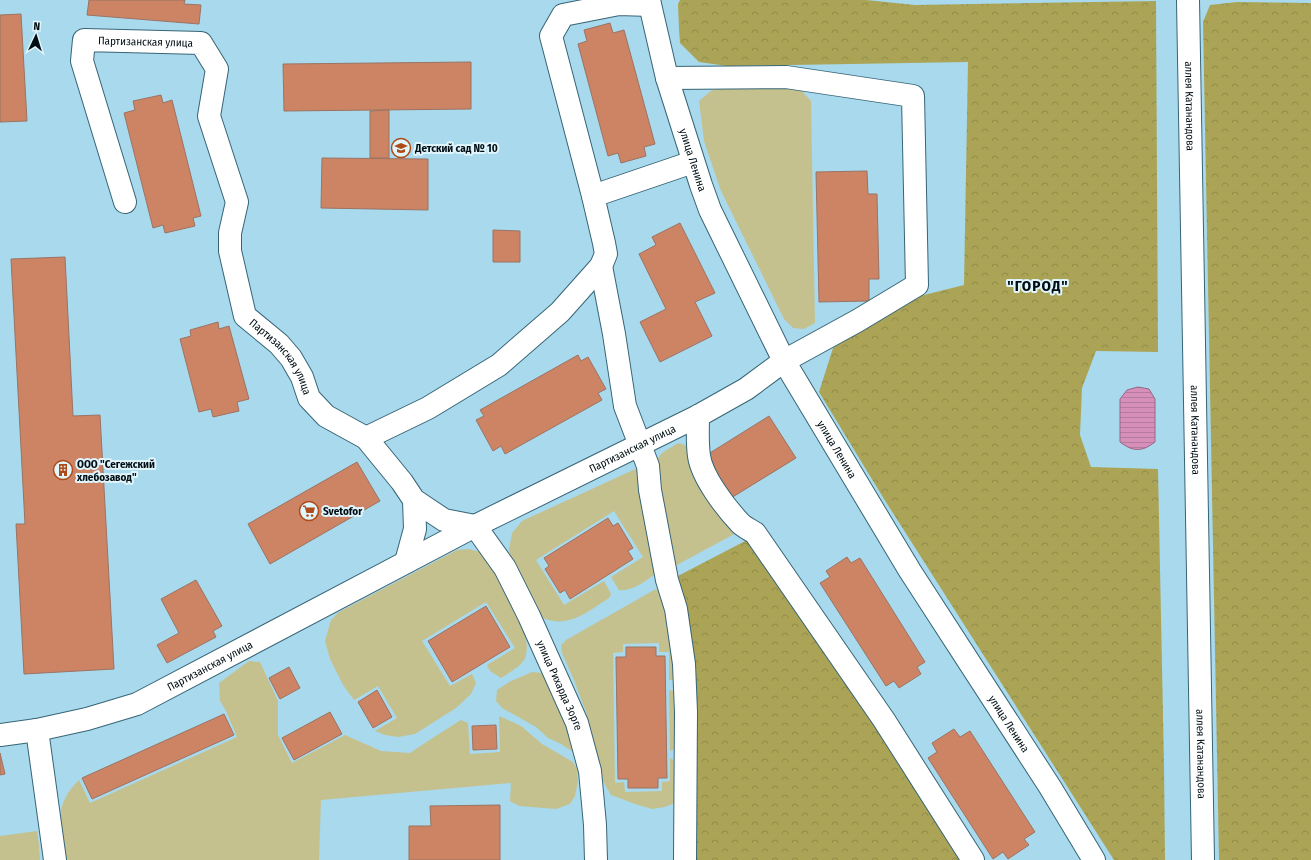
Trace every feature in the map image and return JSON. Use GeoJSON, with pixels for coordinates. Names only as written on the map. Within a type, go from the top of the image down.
{"type":"FeatureCollection","features":[{"type":"Feature","properties":{"kind":"street","name":"аллея Катанандова"},"geometry":{"type":"LineString","coordinates":[[1188,0],[1203,860]]}},
{"type":"Feature","properties":{"kind":"street","name":"улица Ленина"},"geometry":{"type":"LineString","coordinates":[[601,266],[606,254],[593,196],[551,36],[563,15],[620,4],[649,2],[667,78],[693,162],[710,210],[784,361],[910,571],[1050,787],[1094,860]]}},
{"type":"Feature","properties":{"kind":"street","name":"Партизанская улица"},"geometry":{"type":"LineString","coordinates":[[125,202],[82,61],[84,40],[201,43],[217,69],[209,116],[236,202],[230,233],[230,251],[245,316],[279,344],[291,358],[302,377],[309,398],[317,407],[326,416],[366,438],[402,482],[414,500],[444,520],[475,526]]}},
{"type":"Feature","properties":{"kind":"street","name":"Партизанская улица"},"geometry":{"type":"LineString","coordinates":[[0,735],[37,730],[87,719],[137,704],[475,526],[698,416],[746,389],[784,361],[857,321],[917,285],[913,96],[786,77],[667,78]]}},
{"type":"Feature","properties":{"kind":"street"},"geometry":{"type":"LineString","coordinates":[[593,196],[693,162]]}},
{"type":"Feature","properties":{"kind":"street"},"geometry":{"type":"LineString","coordinates":[[366,438],[428,408],[499,365],[560,312],[601,266]]}},
{"type":"Feature","properties":{"kind":"street"},"geometry":{"type":"LineString","coordinates":[[601,266],[614,334],[625,406],[648,466],[650,490],[667,580],[676,609],[684,664],[686,712],[685,860]]}},
{"type":"Feature","properties":{"kind":"street"},"geometry":{"type":"LineString","coordinates":[[698,416],[697,437],[699,457],[708,481],[720,499],[741,524],[755,534],[884,720],[974,860]]}},
{"type":"Feature","properties":{"kind":"street"},"geometry":{"type":"LineString","coordinates":[[406,562],[415,530],[414,500]]}},
{"type":"Feature","properties":{"kind":"street","name":"улица Рихарда Зорге"},"geometry":{"type":"LineString","coordinates":[[475,526],[505,568],[530,616],[577,723],[590,771],[595,825],[596,860]]}},
{"type":"Feature","properties":{"kind":"street"},"geometry":{"type":"LineString","coordinates":[[37,730],[56,860]]}},
{"type":"Feature","properties":{"kind":"shaded area"},"geometry":{"type":"Polygon","coordinates":[[[768,85],[800,89],[811,101],[815,323],[804,329],[793,328],[784,319],[721,191],[704,141],[699,101],[712,90],[768,85]]]}},
{"type":"Feature","properties":{"kind":"shaded area"},"geometry":{"type":"Polygon","coordinates":[[[1138,387],[1149,389],[1155,399],[1155,442],[1146,448],[1138,450],[1129,448],[1120,442],[1120,399],[1127,390],[1138,387]]]}},
{"type":"Feature","properties":{"kind":"shaded area"},"geometry":{"type":"Polygon","coordinates":[[[678,443],[685,445],[689,450],[738,532],[673,567],[656,461],[662,453],[678,443]]]}},
{"type":"Feature","properties":{"kind":"shaded area"},"geometry":{"type":"Polygon","coordinates":[[[642,466],[655,574],[633,588],[619,590],[611,577],[643,557],[614,511],[536,560],[564,605],[604,581],[611,594],[609,598],[586,613],[570,620],[552,621],[543,618],[512,563],[509,550],[512,533],[522,521],[642,466]]]}},
{"type":"Feature","properties":{"kind":"shaded area"},"geometry":{"type":"Polygon","coordinates":[[[469,549],[480,552],[489,559],[525,632],[527,649],[524,660],[516,669],[501,678],[490,671],[487,665],[515,648],[486,602],[422,641],[450,686],[472,674],[476,683],[471,694],[456,708],[415,734],[398,737],[385,735],[375,731],[397,718],[378,686],[354,700],[343,685],[330,659],[325,641],[331,620],[339,612],[457,550],[469,549]]]}},
{"type":"Feature","properties":{"kind":"shaded area"},"geometry":{"type":"Polygon","coordinates":[[[660,589],[670,613],[675,680],[669,680],[669,652],[659,652],[659,643],[623,644],[623,652],[613,653],[615,783],[624,782],[625,792],[662,791],[662,782],[670,781],[670,758],[677,762],[679,801],[665,807],[652,809],[611,795],[603,781],[587,715],[562,653],[561,645],[566,640],[654,590],[660,589]]]}},
{"type":"Feature","properties":{"kind":"shaded area"},"geometry":{"type":"Polygon","coordinates":[[[249,661],[260,662],[278,701],[278,735],[292,763],[345,735],[381,751],[410,753],[461,720],[468,723],[470,754],[500,752],[499,716],[521,726],[542,744],[573,762],[577,769],[578,781],[575,796],[570,804],[556,809],[519,806],[510,801],[511,783],[321,800],[319,860],[66,860],[61,838],[60,817],[65,799],[79,780],[90,803],[237,737],[220,701],[219,683],[249,661]]]}},
{"type":"Feature","properties":{"kind":"shaded area"},"geometry":{"type":"Polygon","coordinates":[[[532,672],[542,673],[548,676],[578,755],[548,738],[536,727],[502,708],[496,701],[497,690],[509,682],[532,672]]]}},
{"type":"Feature","properties":{"kind":"shaded area"},"geometry":{"type":"Polygon","coordinates":[[[669,690],[678,693],[679,746],[670,751],[669,690]]]}},
{"type":"Feature","properties":{"kind":"shaded area"},"geometry":{"type":"Polygon","coordinates":[[[37,831],[40,860],[0,860],[0,836],[37,831]]]}},
{"type":"Feature","properties":{"kind":"green space"},"geometry":{"type":"Polygon","coordinates":[[[680,0],[866,0],[915,5],[1156,1],[1158,352],[1096,351],[1082,388],[1080,435],[1091,467],[1158,469],[1165,860],[1114,860],[884,499],[819,392],[834,345],[920,296],[964,285],[968,62],[727,66],[699,62],[680,43],[678,4],[680,0]]]}},
{"type":"Feature","properties":{"kind":"green space"},"geometry":{"type":"Polygon","coordinates":[[[1237,2],[1311,3],[1311,860],[1219,860],[1203,22],[1210,5],[1237,2]]]}},
{"type":"Feature","properties":{"kind":"green space"},"geometry":{"type":"Polygon","coordinates":[[[749,539],[966,860],[693,860],[676,577],[749,539]]]}},
{"type":"Feature","properties":{"kind":"building"},"geometry":{"type":"Polygon","coordinates":[[[89,0],[185,0],[184,4],[201,5],[199,24],[87,15],[89,0]]]}},
{"type":"Feature","properties":{"kind":"building"},"geometry":{"type":"Polygon","coordinates":[[[21,14],[27,121],[0,122],[0,15],[21,14]]]}},
{"type":"Feature","properties":{"kind":"building"},"geometry":{"type":"Polygon","coordinates":[[[610,23],[613,33],[624,30],[655,144],[644,147],[646,156],[621,163],[618,153],[608,156],[578,44],[587,41],[584,30],[610,23]]]}},
{"type":"Feature","properties":{"kind":"building"},"geometry":{"type":"Polygon","coordinates":[[[471,62],[471,109],[284,111],[283,64],[471,62]]]}},
{"type":"Feature","properties":{"kind":"building"},"geometry":{"type":"Polygon","coordinates":[[[161,95],[163,103],[172,100],[201,216],[193,218],[195,226],[165,233],[163,225],[153,228],[124,113],[135,110],[133,101],[161,95]]]}},
{"type":"Feature","properties":{"kind":"building"},"geometry":{"type":"Polygon","coordinates":[[[389,110],[389,158],[370,158],[370,111],[389,110]]]}},
{"type":"Feature","properties":{"kind":"building"},"geometry":{"type":"Polygon","coordinates":[[[322,158],[428,159],[428,210],[321,208],[322,158]]]}},
{"type":"Feature","properties":{"kind":"building"},"geometry":{"type":"Polygon","coordinates":[[[867,171],[868,194],[877,194],[879,279],[869,279],[869,301],[819,302],[816,172],[867,171]]]}},
{"type":"Feature","properties":{"kind":"building"},"geometry":{"type":"Polygon","coordinates":[[[680,223],[715,293],[695,302],[712,336],[660,362],[640,322],[666,309],[639,254],[656,245],[652,237],[680,223]]]}},
{"type":"Feature","properties":{"kind":"building"},"geometry":{"type":"Polygon","coordinates":[[[493,230],[520,231],[520,262],[493,262],[493,230]]]}},
{"type":"Feature","properties":{"kind":"building","name":"ООО \"Сегежский хлебозавод\""},"geometry":{"type":"Polygon","coordinates":[[[65,257],[73,416],[100,415],[114,669],[24,674],[16,524],[25,524],[11,259],[65,257]]]}},
{"type":"Feature","properties":{"kind":"building"},"geometry":{"type":"Polygon","coordinates":[[[218,322],[219,329],[229,326],[249,399],[237,402],[239,411],[213,417],[211,409],[199,412],[180,339],[191,336],[190,330],[218,322]]]}},
{"type":"Feature","properties":{"kind":"building"},"geometry":{"type":"Polygon","coordinates":[[[578,355],[581,361],[588,357],[606,389],[598,393],[602,400],[505,454],[501,446],[493,451],[476,420],[484,416],[480,410],[578,355]]]}},
{"type":"Feature","properties":{"kind":"building"},"geometry":{"type":"Polygon","coordinates":[[[769,416],[796,458],[731,498],[705,456],[769,416]]]}},
{"type":"Feature","properties":{"kind":"building"},"geometry":{"type":"Polygon","coordinates":[[[357,462],[380,501],[270,564],[248,524],[357,462]]]}},
{"type":"Feature","properties":{"kind":"building"},"geometry":{"type":"Polygon","coordinates":[[[608,518],[613,526],[618,523],[633,548],[628,551],[633,559],[570,599],[565,590],[560,593],[545,569],[549,566],[544,558],[608,518]]]}},
{"type":"Feature","properties":{"kind":"building"},"geometry":{"type":"Polygon","coordinates":[[[847,557],[851,563],[860,558],[925,662],[917,667],[921,674],[899,688],[894,681],[886,686],[820,583],[830,577],[826,571],[847,557]]]}},
{"type":"Feature","properties":{"kind":"building"},"geometry":{"type":"Polygon","coordinates":[[[196,580],[222,626],[213,631],[216,637],[167,663],[157,645],[179,633],[161,599],[196,580]]]}},
{"type":"Feature","properties":{"kind":"building"},"geometry":{"type":"Polygon","coordinates":[[[486,606],[510,647],[452,682],[428,641],[486,606]]]}},
{"type":"Feature","properties":{"kind":"building"},"geometry":{"type":"Polygon","coordinates":[[[626,647],[656,647],[656,656],[665,656],[667,778],[658,778],[658,788],[628,788],[628,779],[618,779],[616,657],[626,657],[626,647]]]}},
{"type":"Feature","properties":{"kind":"building"},"geometry":{"type":"Polygon","coordinates":[[[289,667],[300,688],[280,699],[269,678],[289,667]]]}},
{"type":"Feature","properties":{"kind":"building"},"geometry":{"type":"Polygon","coordinates":[[[377,690],[392,717],[373,728],[358,702],[377,690]]]}},
{"type":"Feature","properties":{"kind":"building"},"geometry":{"type":"Polygon","coordinates":[[[330,712],[342,734],[294,760],[282,738],[330,712]]]}},
{"type":"Feature","properties":{"kind":"building"},"geometry":{"type":"Polygon","coordinates":[[[224,714],[234,735],[92,799],[82,778],[224,714]]]}},
{"type":"Feature","properties":{"kind":"building"},"geometry":{"type":"Polygon","coordinates":[[[496,725],[497,749],[473,750],[472,726],[496,725]]]}},
{"type":"Feature","properties":{"kind":"building"},"geometry":{"type":"Polygon","coordinates":[[[954,729],[960,737],[970,731],[1035,832],[1024,839],[1029,845],[1008,859],[1003,852],[993,859],[928,758],[937,752],[932,743],[954,729]]]}},
{"type":"Feature","properties":{"kind":"building"},"geometry":{"type":"Polygon","coordinates":[[[0,753],[5,774],[0,775],[0,753]]]}},
{"type":"Feature","properties":{"kind":"building"},"geometry":{"type":"Polygon","coordinates":[[[500,805],[500,860],[409,860],[409,826],[431,826],[430,806],[500,805]]]}},
{"type":"Feature","properties":{"kind":"place","name":"Детский сад № 10"},"geometry":{"type":"Point","coordinates":[401,148]}},
{"type":"Feature","properties":{"kind":"place","name":"ООО \"Сегежский хлебозавод\""},"geometry":{"type":"Point","coordinates":[63,470]}},
{"type":"Feature","properties":{"kind":"place","name":"Svetofor"},"geometry":{"type":"Point","coordinates":[309,511]}},
{"type":"Feature","properties":{"kind":"district","name":"\"ГОРОД\""},"geometry":{"type":"Point","coordinates":[1038,286]}}]}
